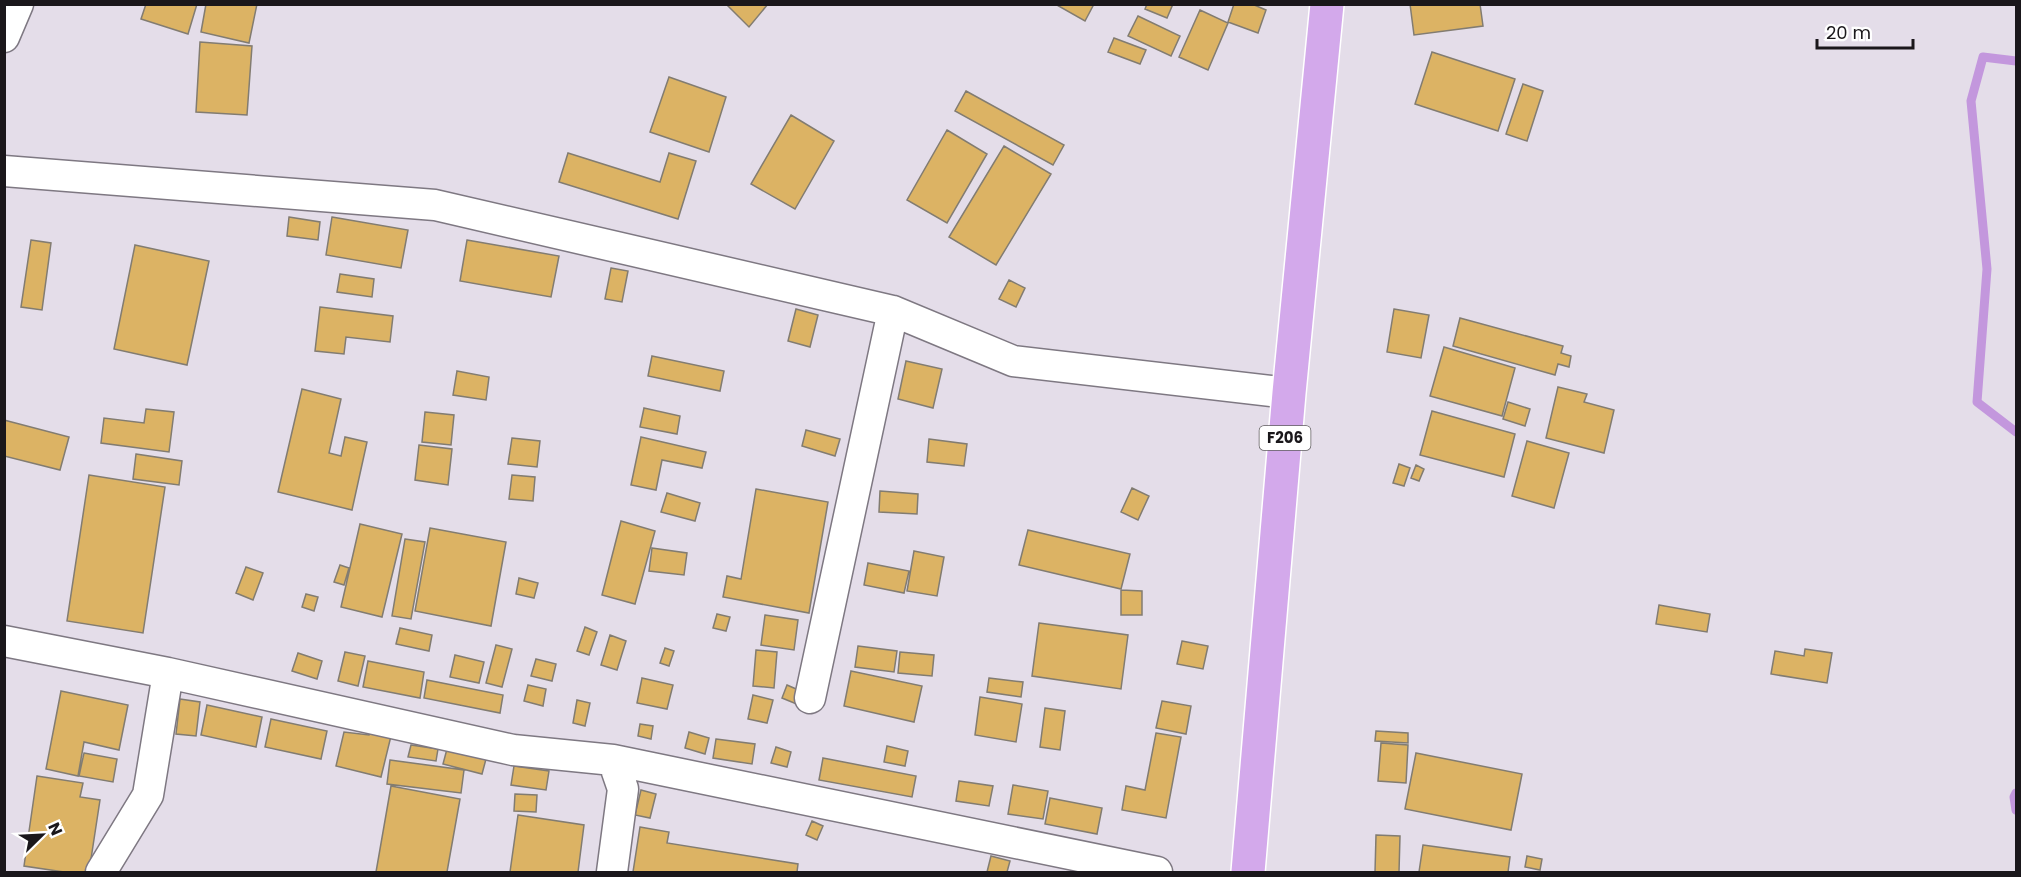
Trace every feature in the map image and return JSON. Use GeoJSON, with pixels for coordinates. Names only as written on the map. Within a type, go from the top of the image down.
{"type":"FeatureCollection","features":[{"type":"Feature","properties":{"kind":"main road","name":"F206"},"geometry":{"type":"LineString","coordinates":[[1248,873],[1288,393],[1327,4]]}},
{"type":"Feature","properties":{"kind":"street"},"geometry":{"type":"LineString","coordinates":[[4,38],[18,4]]}},
{"type":"Feature","properties":{"kind":"street"},"geometry":{"type":"LineString","coordinates":[[4,171],[435,205],[893,311],[1013,361],[1288,393]]}},
{"type":"Feature","properties":{"kind":"street"},"geometry":{"type":"LineString","coordinates":[[810,698],[893,311]]}},
{"type":"Feature","properties":{"kind":"street"},"geometry":{"type":"LineString","coordinates":[[4,641],[168,673],[513,750],[613,760],[1157,873]]}},
{"type":"Feature","properties":{"kind":"street"},"geometry":{"type":"LineString","coordinates":[[101,873],[148,795],[168,673]]}},
{"type":"Feature","properties":{"kind":"street"},"geometry":{"type":"LineString","coordinates":[[612,873],[623,789],[613,760]]}},
{"type":"Feature","properties":{"kind":"building"},"geometry":{"type":"Polygon","coordinates":[[[146,4],[197,4],[188,34],[141,19],[146,4]]]}},
{"type":"Feature","properties":{"kind":"building"},"geometry":{"type":"Polygon","coordinates":[[[206,4],[257,4],[249,43],[201,32],[206,4]]]}},
{"type":"Feature","properties":{"kind":"building"},"geometry":{"type":"Polygon","coordinates":[[[726,4],[768,4],[749,27],[726,4]]]}},
{"type":"Feature","properties":{"kind":"building"},"geometry":{"type":"Polygon","coordinates":[[[1055,4],[1094,4],[1085,21],[1055,4]]]}},
{"type":"Feature","properties":{"kind":"building"},"geometry":{"type":"Polygon","coordinates":[[[1147,4],[1173,4],[1167,18],[1145,9],[1147,4]]]}},
{"type":"Feature","properties":{"kind":"building"},"geometry":{"type":"Polygon","coordinates":[[[1234,4],[1252,4],[1266,10],[1258,33],[1228,22],[1234,4]]]}},
{"type":"Feature","properties":{"kind":"building"},"geometry":{"type":"Polygon","coordinates":[[[1410,4],[1480,4],[1483,26],[1414,35],[1410,4]]]}},
{"type":"Feature","properties":{"kind":"building"},"geometry":{"type":"Polygon","coordinates":[[[1200,10],[1228,23],[1208,70],[1179,57],[1200,10]]]}},
{"type":"Feature","properties":{"kind":"building"},"geometry":{"type":"Polygon","coordinates":[[[1138,16],[1180,36],[1171,56],[1128,36],[1138,16]]]}},
{"type":"Feature","properties":{"kind":"building"},"geometry":{"type":"Polygon","coordinates":[[[1114,38],[1146,50],[1140,64],[1108,52],[1114,38]]]}},
{"type":"Feature","properties":{"kind":"building"},"geometry":{"type":"Polygon","coordinates":[[[200,42],[252,46],[247,115],[196,112],[200,42]]]}},
{"type":"Feature","properties":{"kind":"building"},"geometry":{"type":"Polygon","coordinates":[[[1432,52],[1515,79],[1498,131],[1415,104],[1432,52]]]}},
{"type":"Feature","properties":{"kind":"building"},"geometry":{"type":"Polygon","coordinates":[[[669,77],[726,97],[709,152],[650,132],[669,77]]]}},
{"type":"Feature","properties":{"kind":"building"},"geometry":{"type":"Polygon","coordinates":[[[1523,84],[1543,91],[1527,141],[1506,134],[1523,84]]]}},
{"type":"Feature","properties":{"kind":"building"},"geometry":{"type":"Polygon","coordinates":[[[966,91],[1064,145],[1053,165],[955,111],[966,91]]]}},
{"type":"Feature","properties":{"kind":"building"},"geometry":{"type":"Polygon","coordinates":[[[791,115],[834,141],[795,209],[751,184],[791,115]]]}},
{"type":"Feature","properties":{"kind":"building"},"geometry":{"type":"Polygon","coordinates":[[[947,130],[987,154],[947,223],[907,200],[947,130]]]}},
{"type":"Feature","properties":{"kind":"building"},"geometry":{"type":"Polygon","coordinates":[[[1004,146],[1051,174],[996,265],[949,237],[1004,146]]]}},
{"type":"Feature","properties":{"kind":"building"},"geometry":{"type":"Polygon","coordinates":[[[568,153],[660,182],[669,153],[696,161],[678,219],[559,182],[568,153]]]}},
{"type":"Feature","properties":{"kind":"building"},"geometry":{"type":"Polygon","coordinates":[[[289,217],[320,222],[318,240],[287,236],[289,217]]]}},
{"type":"Feature","properties":{"kind":"building"},"geometry":{"type":"Polygon","coordinates":[[[332,217],[408,230],[401,268],[326,255],[332,217]]]}},
{"type":"Feature","properties":{"kind":"building"},"geometry":{"type":"Polygon","coordinates":[[[31,240],[51,243],[42,310],[21,307],[31,240]]]}},
{"type":"Feature","properties":{"kind":"building"},"geometry":{"type":"Polygon","coordinates":[[[467,240],[559,256],[551,297],[460,281],[467,240]]]}},
{"type":"Feature","properties":{"kind":"building"},"geometry":{"type":"Polygon","coordinates":[[[135,245],[209,261],[187,365],[114,349],[135,245]]]}},
{"type":"Feature","properties":{"kind":"building"},"geometry":{"type":"Polygon","coordinates":[[[611,268],[628,271],[622,302],[605,299],[611,268]]]}},
{"type":"Feature","properties":{"kind":"building"},"geometry":{"type":"Polygon","coordinates":[[[340,274],[374,279],[372,297],[337,292],[340,274]]]}},
{"type":"Feature","properties":{"kind":"building"},"geometry":{"type":"Polygon","coordinates":[[[1009,280],[1025,288],[1016,307],[999,299],[1009,280]]]}},
{"type":"Feature","properties":{"kind":"building"},"geometry":{"type":"Polygon","coordinates":[[[320,307],[393,316],[390,342],[346,337],[344,354],[315,351],[320,307]]]}},
{"type":"Feature","properties":{"kind":"building"},"geometry":{"type":"Polygon","coordinates":[[[796,309],[818,315],[810,347],[788,341],[796,309]]]}},
{"type":"Feature","properties":{"kind":"building"},"geometry":{"type":"Polygon","coordinates":[[[1394,309],[1429,315],[1421,358],[1387,352],[1394,309]]]}},
{"type":"Feature","properties":{"kind":"building"},"geometry":{"type":"Polygon","coordinates":[[[1460,318],[1563,346],[1561,353],[1571,356],[1569,367],[1558,364],[1555,375],[1453,346],[1460,318]]]}},
{"type":"Feature","properties":{"kind":"building"},"geometry":{"type":"Polygon","coordinates":[[[1444,347],[1515,368],[1502,416],[1430,396],[1444,347]]]}},
{"type":"Feature","properties":{"kind":"building"},"geometry":{"type":"Polygon","coordinates":[[[652,356],[724,371],[720,391],[648,376],[652,356]]]}},
{"type":"Feature","properties":{"kind":"building"},"geometry":{"type":"Polygon","coordinates":[[[906,361],[942,369],[933,408],[898,399],[906,361]]]}},
{"type":"Feature","properties":{"kind":"building"},"geometry":{"type":"Polygon","coordinates":[[[457,371],[489,377],[486,400],[453,395],[457,371]]]}},
{"type":"Feature","properties":{"kind":"building"},"geometry":{"type":"Polygon","coordinates":[[[1558,387],[1587,394],[1584,402],[1614,410],[1604,453],[1546,438],[1558,387]]]}},
{"type":"Feature","properties":{"kind":"building"},"geometry":{"type":"Polygon","coordinates":[[[302,389],[341,399],[329,453],[341,456],[345,437],[367,442],[352,510],[278,492],[302,389]]]}},
{"type":"Feature","properties":{"kind":"building"},"geometry":{"type":"Polygon","coordinates":[[[1508,402],[1530,409],[1525,426],[1503,419],[1508,402]]]}},
{"type":"Feature","properties":{"kind":"building"},"geometry":{"type":"Polygon","coordinates":[[[644,408],[680,416],[677,434],[640,427],[644,408]]]}},
{"type":"Feature","properties":{"kind":"building"},"geometry":{"type":"Polygon","coordinates":[[[146,409],[174,412],[169,452],[101,443],[104,418],[144,423],[146,409]]]}},
{"type":"Feature","properties":{"kind":"building"},"geometry":{"type":"Polygon","coordinates":[[[1432,411],[1515,434],[1504,477],[1420,455],[1432,411]]]}},
{"type":"Feature","properties":{"kind":"building"},"geometry":{"type":"Polygon","coordinates":[[[425,412],[454,415],[451,445],[422,442],[425,412]]]}},
{"type":"Feature","properties":{"kind":"building"},"geometry":{"type":"Polygon","coordinates":[[[4,420],[69,437],[60,470],[4,456],[4,420]]]}},
{"type":"Feature","properties":{"kind":"building"},"geometry":{"type":"Polygon","coordinates":[[[806,430],[840,439],[835,456],[802,446],[806,430]]]}},
{"type":"Feature","properties":{"kind":"building"},"geometry":{"type":"Polygon","coordinates":[[[641,437],[706,452],[702,468],[662,460],[656,490],[631,485],[641,437]]]}},
{"type":"Feature","properties":{"kind":"building"},"geometry":{"type":"Polygon","coordinates":[[[512,438],[540,441],[537,467],[508,464],[512,438]]]}},
{"type":"Feature","properties":{"kind":"building"},"geometry":{"type":"Polygon","coordinates":[[[929,439],[967,444],[964,466],[927,462],[929,439]]]}},
{"type":"Feature","properties":{"kind":"building"},"geometry":{"type":"Polygon","coordinates":[[[1527,441],[1569,453],[1554,508],[1512,496],[1527,441]]]}},
{"type":"Feature","properties":{"kind":"building"},"geometry":{"type":"Polygon","coordinates":[[[419,445],[452,449],[448,485],[415,480],[419,445]]]}},
{"type":"Feature","properties":{"kind":"building"},"geometry":{"type":"Polygon","coordinates":[[[136,454],[182,461],[179,485],[133,479],[136,454]]]}},
{"type":"Feature","properties":{"kind":"building"},"geometry":{"type":"Polygon","coordinates":[[[1399,464],[1410,468],[1404,486],[1393,483],[1399,464]]]}},
{"type":"Feature","properties":{"kind":"building"},"geometry":{"type":"Polygon","coordinates":[[[1416,465],[1424,469],[1419,481],[1411,478],[1416,465]]]}},
{"type":"Feature","properties":{"kind":"building"},"geometry":{"type":"Polygon","coordinates":[[[89,475],[165,487],[143,633],[67,621],[89,475]]]}},
{"type":"Feature","properties":{"kind":"building"},"geometry":{"type":"Polygon","coordinates":[[[512,475],[535,477],[533,501],[509,499],[512,475]]]}},
{"type":"Feature","properties":{"kind":"building"},"geometry":{"type":"Polygon","coordinates":[[[1132,488],[1149,496],[1138,520],[1121,512],[1132,488]]]}},
{"type":"Feature","properties":{"kind":"building"},"geometry":{"type":"Polygon","coordinates":[[[756,489],[828,502],[809,613],[723,597],[727,576],[741,579],[756,489]]]}},
{"type":"Feature","properties":{"kind":"building"},"geometry":{"type":"Polygon","coordinates":[[[880,491],[918,494],[917,514],[879,512],[880,491]]]}},
{"type":"Feature","properties":{"kind":"building"},"geometry":{"type":"Polygon","coordinates":[[[667,493],[700,503],[695,521],[661,512],[667,493]]]}},
{"type":"Feature","properties":{"kind":"building"},"geometry":{"type":"Polygon","coordinates":[[[621,521],[655,531],[635,604],[602,595],[621,521]]]}},
{"type":"Feature","properties":{"kind":"building"},"geometry":{"type":"Polygon","coordinates":[[[360,524],[402,534],[382,617],[341,607],[360,524]]]}},
{"type":"Feature","properties":{"kind":"building"},"geometry":{"type":"Polygon","coordinates":[[[430,528],[506,542],[491,626],[415,611],[430,528]]]}},
{"type":"Feature","properties":{"kind":"building"},"geometry":{"type":"Polygon","coordinates":[[[1028,530],[1130,554],[1121,589],[1019,565],[1028,530]]]}},
{"type":"Feature","properties":{"kind":"building"},"geometry":{"type":"Polygon","coordinates":[[[405,539],[425,542],[411,619],[392,616],[405,539]]]}},
{"type":"Feature","properties":{"kind":"building"},"geometry":{"type":"Polygon","coordinates":[[[652,548],[687,553],[684,575],[649,571],[652,548]]]}},
{"type":"Feature","properties":{"kind":"building"},"geometry":{"type":"Polygon","coordinates":[[[914,551],[944,557],[937,596],[907,591],[914,551]]]}},
{"type":"Feature","properties":{"kind":"building"},"geometry":{"type":"Polygon","coordinates":[[[868,563],[909,571],[904,593],[864,585],[868,563]]]}},
{"type":"Feature","properties":{"kind":"building"},"geometry":{"type":"Polygon","coordinates":[[[340,565],[349,568],[344,585],[334,582],[340,565]]]}},
{"type":"Feature","properties":{"kind":"building"},"geometry":{"type":"Polygon","coordinates":[[[246,567],[263,573],[253,600],[236,593],[246,567]]]}},
{"type":"Feature","properties":{"kind":"building"},"geometry":{"type":"Polygon","coordinates":[[[519,578],[538,583],[534,598],[516,594],[519,578]]]}},
{"type":"Feature","properties":{"kind":"building"},"geometry":{"type":"Polygon","coordinates":[[[1121,590],[1142,591],[1142,615],[1121,615],[1121,590]]]}},
{"type":"Feature","properties":{"kind":"building"},"geometry":{"type":"Polygon","coordinates":[[[306,594],[318,597],[314,611],[302,607],[306,594]]]}},
{"type":"Feature","properties":{"kind":"building"},"geometry":{"type":"Polygon","coordinates":[[[1659,605],[1710,614],[1707,632],[1656,624],[1659,605]]]}},
{"type":"Feature","properties":{"kind":"building"},"geometry":{"type":"Polygon","coordinates":[[[717,614],[730,617],[726,631],[713,628],[717,614]]]}},
{"type":"Feature","properties":{"kind":"building"},"geometry":{"type":"Polygon","coordinates":[[[765,615],[798,620],[794,650],[761,645],[765,615]]]}},
{"type":"Feature","properties":{"kind":"building"},"geometry":{"type":"Polygon","coordinates":[[[1039,623],[1128,635],[1121,689],[1032,676],[1039,623]]]}},
{"type":"Feature","properties":{"kind":"building"},"geometry":{"type":"Polygon","coordinates":[[[585,627],[597,632],[589,655],[577,651],[585,627]]]}},
{"type":"Feature","properties":{"kind":"building"},"geometry":{"type":"Polygon","coordinates":[[[400,628],[432,635],[429,651],[396,644],[400,628]]]}},
{"type":"Feature","properties":{"kind":"building"},"geometry":{"type":"Polygon","coordinates":[[[610,635],[626,641],[617,670],[601,665],[610,635]]]}},
{"type":"Feature","properties":{"kind":"building"},"geometry":{"type":"Polygon","coordinates":[[[1182,641],[1208,646],[1203,669],[1177,664],[1182,641]]]}},
{"type":"Feature","properties":{"kind":"building"},"geometry":{"type":"Polygon","coordinates":[[[496,645],[512,649],[502,687],[486,683],[496,645]]]}},
{"type":"Feature","properties":{"kind":"building"},"geometry":{"type":"Polygon","coordinates":[[[858,646],[897,651],[894,672],[855,667],[858,646]]]}},
{"type":"Feature","properties":{"kind":"building"},"geometry":{"type":"Polygon","coordinates":[[[665,648],[674,651],[669,666],[660,663],[665,648]]]}},
{"type":"Feature","properties":{"kind":"building"},"geometry":{"type":"Polygon","coordinates":[[[1805,649],[1832,653],[1827,683],[1771,674],[1775,651],[1804,656],[1805,649]]]}},
{"type":"Feature","properties":{"kind":"building"},"geometry":{"type":"Polygon","coordinates":[[[756,650],[777,652],[774,688],[753,686],[756,650]]]}},
{"type":"Feature","properties":{"kind":"building"},"geometry":{"type":"Polygon","coordinates":[[[345,652],[365,656],[358,686],[338,681],[345,652]]]}},
{"type":"Feature","properties":{"kind":"building"},"geometry":{"type":"Polygon","coordinates":[[[900,652],[934,655],[932,676],[898,673],[900,652]]]}},
{"type":"Feature","properties":{"kind":"building"},"geometry":{"type":"Polygon","coordinates":[[[298,653],[322,661],[317,679],[292,671],[298,653]]]}},
{"type":"Feature","properties":{"kind":"building"},"geometry":{"type":"Polygon","coordinates":[[[455,655],[484,662],[479,683],[450,677],[455,655]]]}},
{"type":"Feature","properties":{"kind":"building"},"geometry":{"type":"Polygon","coordinates":[[[536,659],[556,664],[552,681],[531,676],[536,659]]]}},
{"type":"Feature","properties":{"kind":"building"},"geometry":{"type":"Polygon","coordinates":[[[368,661],[424,672],[420,698],[363,687],[368,661]]]}},
{"type":"Feature","properties":{"kind":"building"},"geometry":{"type":"Polygon","coordinates":[[[851,671],[922,686],[914,722],[844,706],[851,671]]]}},
{"type":"Feature","properties":{"kind":"building"},"geometry":{"type":"Polygon","coordinates":[[[642,678],[673,685],[667,709],[637,703],[642,678]]]}},
{"type":"Feature","properties":{"kind":"building"},"geometry":{"type":"Polygon","coordinates":[[[989,678],[1023,682],[1021,697],[987,692],[989,678]]]}},
{"type":"Feature","properties":{"kind":"building"},"geometry":{"type":"Polygon","coordinates":[[[427,680],[503,695],[500,713],[424,698],[427,680]]]}},
{"type":"Feature","properties":{"kind":"building"},"geometry":{"type":"Polygon","coordinates":[[[528,685],[546,689],[543,706],[524,701],[528,685]]]}},
{"type":"Feature","properties":{"kind":"building"},"geometry":{"type":"Polygon","coordinates":[[[787,685],[803,692],[799,705],[782,698],[787,685]]]}},
{"type":"Feature","properties":{"kind":"building"},"geometry":{"type":"Polygon","coordinates":[[[61,691],[128,705],[119,750],[84,742],[78,776],[46,769],[61,691]]]}},
{"type":"Feature","properties":{"kind":"building"},"geometry":{"type":"Polygon","coordinates":[[[753,695],[773,700],[767,723],[748,719],[753,695]]]}},
{"type":"Feature","properties":{"kind":"building"},"geometry":{"type":"Polygon","coordinates":[[[980,697],[1022,704],[1016,742],[975,735],[980,697]]]}},
{"type":"Feature","properties":{"kind":"building"},"geometry":{"type":"Polygon","coordinates":[[[180,699],[200,702],[196,736],[176,734],[180,699]]]}},
{"type":"Feature","properties":{"kind":"building"},"geometry":{"type":"Polygon","coordinates":[[[577,700],[590,703],[585,726],[573,723],[577,700]]]}},
{"type":"Feature","properties":{"kind":"building"},"geometry":{"type":"Polygon","coordinates":[[[1162,701],[1191,706],[1186,734],[1156,728],[1162,701]]]}},
{"type":"Feature","properties":{"kind":"building"},"geometry":{"type":"Polygon","coordinates":[[[207,705],[262,717],[256,747],[201,735],[207,705]]]}},
{"type":"Feature","properties":{"kind":"building"},"geometry":{"type":"Polygon","coordinates":[[[1045,708],[1065,711],[1060,750],[1040,747],[1045,708]]]}},
{"type":"Feature","properties":{"kind":"building"},"geometry":{"type":"Polygon","coordinates":[[[271,719],[327,731],[321,759],[265,747],[271,719]]]}},
{"type":"Feature","properties":{"kind":"building"},"geometry":{"type":"Polygon","coordinates":[[[640,724],[653,726],[651,739],[638,736],[640,724]]]}},
{"type":"Feature","properties":{"kind":"building"},"geometry":{"type":"Polygon","coordinates":[[[370,731],[391,736],[381,777],[336,766],[344,732],[369,735],[370,731]]]}},
{"type":"Feature","properties":{"kind":"building"},"geometry":{"type":"Polygon","coordinates":[[[1376,731],[1408,733],[1408,743],[1375,741],[1376,731]]]}},
{"type":"Feature","properties":{"kind":"building"},"geometry":{"type":"Polygon","coordinates":[[[689,732],[709,738],[705,754],[685,748],[689,732]]]}},
{"type":"Feature","properties":{"kind":"building"},"geometry":{"type":"Polygon","coordinates":[[[1156,733],[1181,737],[1166,818],[1122,810],[1126,786],[1145,790],[1156,733]]]}},
{"type":"Feature","properties":{"kind":"building"},"geometry":{"type":"Polygon","coordinates":[[[716,739],[755,744],[752,764],[713,758],[716,739]]]}},
{"type":"Feature","properties":{"kind":"building"},"geometry":{"type":"Polygon","coordinates":[[[1381,743],[1408,745],[1406,783],[1378,781],[1381,743]]]}},
{"type":"Feature","properties":{"kind":"building"},"geometry":{"type":"Polygon","coordinates":[[[411,745],[438,749],[436,761],[408,757],[411,745]]]}},
{"type":"Feature","properties":{"kind":"building"},"geometry":{"type":"Polygon","coordinates":[[[887,746],[908,751],[905,766],[884,762],[887,746]]]}},
{"type":"Feature","properties":{"kind":"building"},"geometry":{"type":"Polygon","coordinates":[[[776,747],[791,752],[787,767],[771,763],[776,747]]]}},
{"type":"Feature","properties":{"kind":"building"},"geometry":{"type":"Polygon","coordinates":[[[447,749],[486,759],[482,774],[443,764],[447,749]]]}},
{"type":"Feature","properties":{"kind":"building"},"geometry":{"type":"Polygon","coordinates":[[[84,753],[117,759],[113,782],[79,776],[84,753]]]}},
{"type":"Feature","properties":{"kind":"building"},"geometry":{"type":"Polygon","coordinates":[[[1416,753],[1522,774],[1511,830],[1405,809],[1416,753]]]}},
{"type":"Feature","properties":{"kind":"building"},"geometry":{"type":"Polygon","coordinates":[[[823,758],[916,776],[912,797],[819,780],[823,758]]]}},
{"type":"Feature","properties":{"kind":"building"},"geometry":{"type":"Polygon","coordinates":[[[390,760],[464,770],[461,793],[387,784],[390,760]]]}},
{"type":"Feature","properties":{"kind":"building"},"geometry":{"type":"Polygon","coordinates":[[[514,766],[549,771],[546,790],[511,785],[514,766]]]}},
{"type":"Feature","properties":{"kind":"building"},"geometry":{"type":"Polygon","coordinates":[[[37,776],[83,783],[80,797],[100,800],[89,872],[64,872],[24,866],[37,776]]]}},
{"type":"Feature","properties":{"kind":"building"},"geometry":{"type":"Polygon","coordinates":[[[959,781],[993,786],[989,806],[956,801],[959,781]]]}},
{"type":"Feature","properties":{"kind":"building"},"geometry":{"type":"Polygon","coordinates":[[[1013,785],[1048,791],[1043,819],[1008,814],[1013,785]]]}},
{"type":"Feature","properties":{"kind":"building"},"geometry":{"type":"Polygon","coordinates":[[[391,786],[460,799],[447,872],[376,872],[391,786]]]}},
{"type":"Feature","properties":{"kind":"building"},"geometry":{"type":"Polygon","coordinates":[[[641,790],[656,794],[650,818],[635,815],[641,790]]]}},
{"type":"Feature","properties":{"kind":"building"},"geometry":{"type":"Polygon","coordinates":[[[515,794],[537,795],[536,812],[514,811],[515,794]]]}},
{"type":"Feature","properties":{"kind":"building"},"geometry":{"type":"Polygon","coordinates":[[[1050,798],[1102,808],[1097,834],[1045,824],[1050,798]]]}},
{"type":"Feature","properties":{"kind":"building"},"geometry":{"type":"Polygon","coordinates":[[[518,815],[584,825],[578,872],[510,872],[518,815]]]}},
{"type":"Feature","properties":{"kind":"building"},"geometry":{"type":"Polygon","coordinates":[[[812,821],[823,826],[817,840],[806,835],[812,821]]]}},
{"type":"Feature","properties":{"kind":"building"},"geometry":{"type":"Polygon","coordinates":[[[640,827],[669,832],[667,843],[798,864],[797,872],[633,872],[640,827]]]}},
{"type":"Feature","properties":{"kind":"building"},"geometry":{"type":"Polygon","coordinates":[[[1376,835],[1400,836],[1399,872],[1375,872],[1376,835]]]}},
{"type":"Feature","properties":{"kind":"building"},"geometry":{"type":"Polygon","coordinates":[[[1423,845],[1510,857],[1508,872],[1419,872],[1423,845]]]}},
{"type":"Feature","properties":{"kind":"building"},"geometry":{"type":"Polygon","coordinates":[[[991,856],[1010,861],[1007,872],[987,872],[991,856]]]}},
{"type":"Feature","properties":{"kind":"building"},"geometry":{"type":"Polygon","coordinates":[[[1527,856],[1542,859],[1540,870],[1525,867],[1527,856]]]}},
{"type":"Feature","properties":{"kind":"waterway"},"geometry":{"type":"LineString","coordinates":[[2016,61],[1983,57],[1971,101],[1987,269],[1977,402],[2016,432]]}},
{"type":"Feature","properties":{"kind":"waterway"},"geometry":{"type":"LineString","coordinates":[[2016,793],[2014,797],[2016,810]]}}]}
